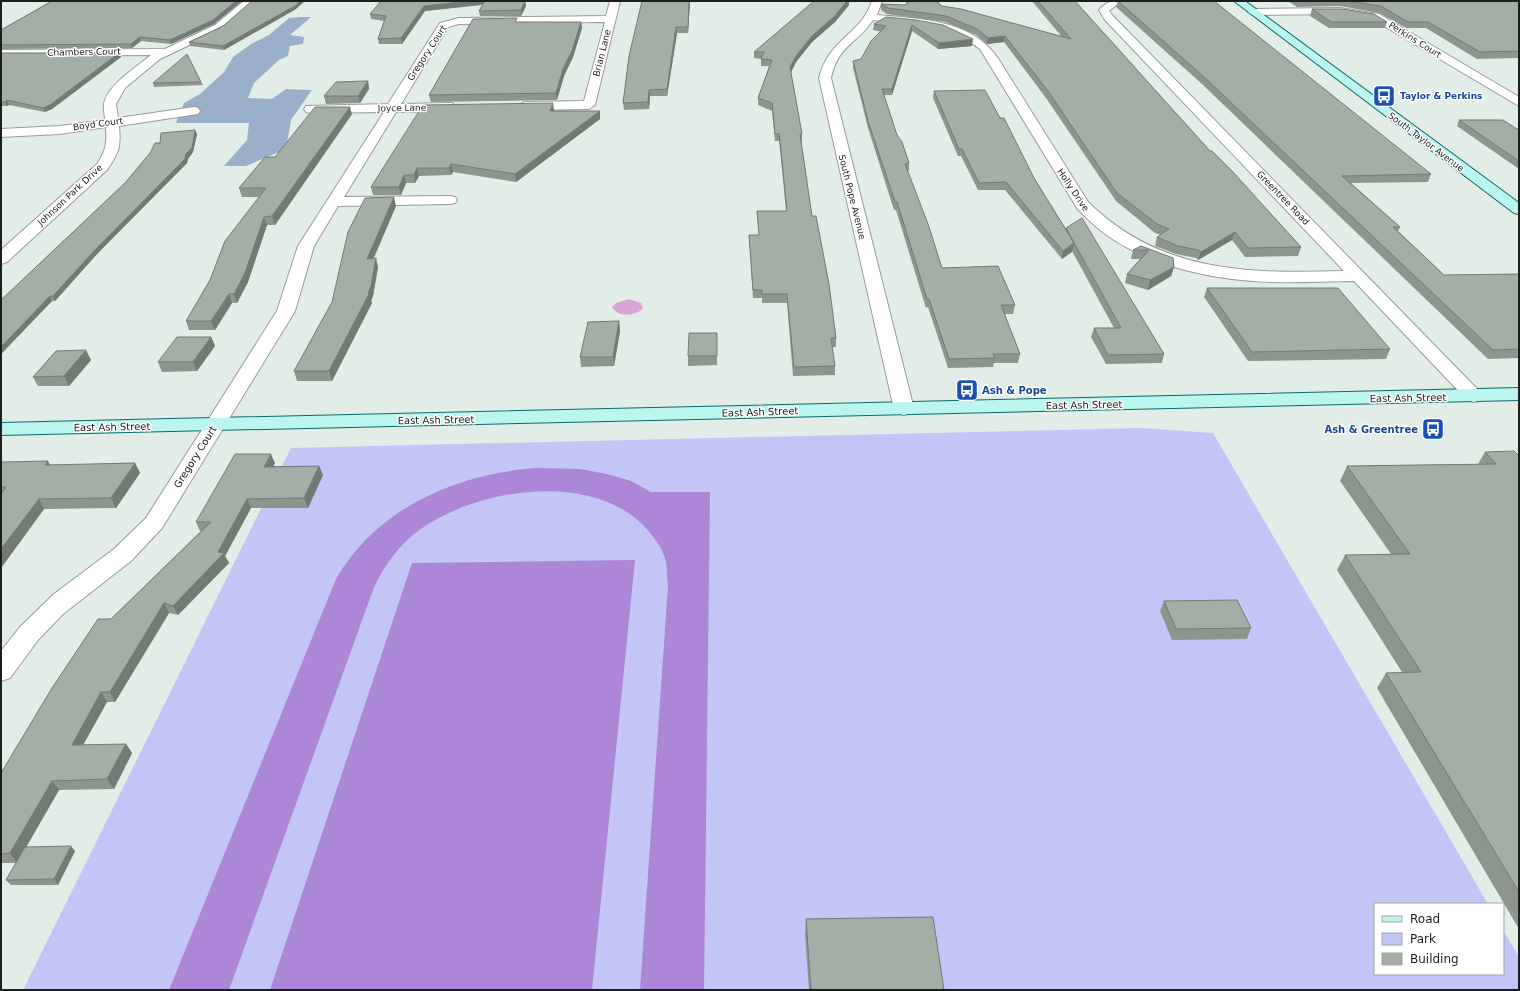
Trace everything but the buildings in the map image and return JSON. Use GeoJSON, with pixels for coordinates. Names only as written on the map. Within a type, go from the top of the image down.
{"type":"FeatureCollection","features":[{"type":"Feature","properties":{"kind":"street","name":"Johnson Park Drive"},"geometry":{"type":"LineString","coordinates":[[1,259],[102,167],[111,154],[114,144],[110,104],[114,94],[121,85],[144,66],[166,52],[219,27],[250,1]]}},
{"type":"Feature","properties":{"kind":"street","name":"Brian Lane"},"geometry":{"type":"LineString","coordinates":[[511,106],[589,105],[615,1]]}},
{"type":"Feature","properties":{"kind":"street","name":"South Pope Avenue"},"geometry":{"type":"LineString","coordinates":[[877,1],[870,17],[830,58],[826,68],[825,78],[904,409]]}},
{"type":"Feature","properties":{"kind":"street","name":"Greentree Road"},"geometry":{"type":"LineString","coordinates":[[1116,1],[1104,10],[1109,18],[1474,396]]}},
{"type":"Feature","properties":{"kind":"street","name":"South Taylor Avenue"},"geometry":{"type":"LineString","coordinates":[[1239,1],[1519,210]]}},
{"type":"Feature","properties":{"kind":"street","name":"Perkins Court"},"geometry":{"type":"LineString","coordinates":[[1253,12],[1340,11],[1374,14],[1496,90],[1519,102]]}},
{"type":"Feature","properties":{"kind":"street","name":"Holly Drive"},"geometry":{"type":"LineString","coordinates":[[870,17],[928,23],[946,27],[970,37],[984,46],[1082,205],[1099,223],[1131,243],[1187,264],[1224,272],[1266,277],[1359,276]]}},
{"type":"Feature","properties":{"kind":"street","name":"Gregory Court"},"geometry":{"type":"LineString","coordinates":[[1,672],[36,626],[62,601],[142,539],[154,523],[286,311],[306,246],[446,21],[610,19]]}},
{"type":"Feature","properties":{"kind":"street","name":"Chambers Court"},"geometry":{"type":"LineString","coordinates":[[1,53],[166,52]]}},
{"type":"Feature","properties":{"kind":"street","name":"Joyce Lane"},"geometry":{"type":"LineString","coordinates":[[310,109],[464,107]]}},
{"type":"Feature","properties":{"kind":"street","name":"Boyd Court"},"geometry":{"type":"LineString","coordinates":[[1,133],[41,132],[194,111]]}},
{"type":"Feature","properties":{"kind":"street"},"geometry":{"type":"LineString","coordinates":[[334,202],[450,200]]}},
{"type":"Feature","properties":{"kind":"street"},"geometry":{"type":"LineString","coordinates":[[1,240],[23,240]]}},
{"type":"Feature","properties":{"kind":"street","name":"East Ash Street"},"geometry":{"type":"LineString","coordinates":[[1,429],[1519,394]]}},
{"type":"Feature","properties":{"kind":"shaded area"},"geometry":{"type":"Polygon","coordinates":[[[311,17],[290,35],[304,37],[303,44],[290,46],[288,56],[279,60],[254,83],[248,98],[272,99],[286,89],[312,90],[291,120],[286,149],[246,166],[224,166],[247,140],[249,123],[176,123],[184,103],[200,94],[224,72],[233,57],[251,44],[269,35],[289,18],[311,17]]]}},
{"type":"Feature","properties":{"kind":"shaded area"},"geometry":{"type":"Polygon","coordinates":[[[629,299],[641,303],[643,308],[636,313],[627,315],[618,313],[612,307],[616,303],[629,299]]]}},
{"type":"Feature","properties":{"kind":"shaded area"},"geometry":{"type":"Polygon","coordinates":[[[536,468],[580,469],[607,474],[631,481],[651,492],[710,492],[704,990],[640,990],[668,586],[665,557],[657,542],[644,526],[621,508],[594,497],[563,492],[532,492],[500,496],[470,505],[442,516],[418,531],[404,543],[393,556],[374,587],[229,990],[169,990],[336,579],[353,554],[373,533],[396,514],[421,499],[448,487],[477,478],[536,468]]]}},
{"type":"Feature","properties":{"kind":"shaded area"},"geometry":{"type":"Polygon","coordinates":[[[635,560],[592,990],[270,990],[412,563],[635,560]]]}},
{"type":"Feature","properties":{"kind":"green space"},"geometry":{"type":"Polygon","coordinates":[[[1141,428],[1213,433],[1487,903],[1374,903],[1374,975],[1504,975],[1504,932],[1519,957],[1519,990],[23,990],[291,448],[1141,428]]]}},
{"type":"Feature","properties":{"kind":"place","name":"Taylor & Perkins"},"geometry":{"type":"Point","coordinates":[1384,96]}},
{"type":"Feature","properties":{"kind":"place","name":"Ash & Pope"},"geometry":{"type":"Point","coordinates":[967,390]}},
{"type":"Feature","properties":{"kind":"place","name":"Ash & Greentree"},"geometry":{"type":"Point","coordinates":[1433,429]}}]}
